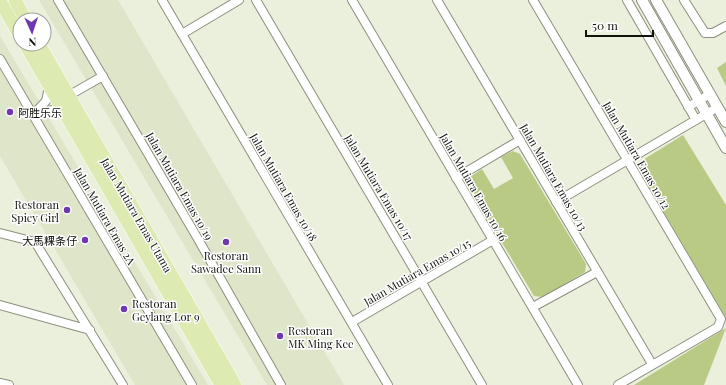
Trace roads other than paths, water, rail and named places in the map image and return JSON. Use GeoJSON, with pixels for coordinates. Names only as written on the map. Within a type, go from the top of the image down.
{"type":"FeatureCollection","features":[{"type":"Feature","properties":{"kind":"main road"},"geometry":{"type":"LineString","coordinates":[[0,0],[12,22]]}},
{"type":"Feature","properties":{"kind":"main road"},"geometry":{"type":"LineString","coordinates":[[15,0],[22,12]]}},
{"type":"Feature","properties":{"kind":"main road","name":"Jalan Mutiara Emas Utama"},"geometry":{"type":"LineString","coordinates":[[29,52],[221,385]]}},
{"type":"Feature","properties":{"kind":"main road","name":"Jalan Mutiara Emas Utama"},"geometry":{"type":"LineString","coordinates":[[43,52],[235,385]]}},
{"type":"Feature","properties":{"kind":"street","name":"Jalan Mutiara Emas 10/19"},"geometry":{"type":"LineString","coordinates":[[58,0],[198,239],[281,385]]}},
{"type":"Feature","properties":{"kind":"street","name":"Jalan Mutiara Emas 10/18"},"geometry":{"type":"LineString","coordinates":[[162,0],[388,385]]}},
{"type":"Feature","properties":{"kind":"street"},"geometry":{"type":"LineString","coordinates":[[182,34],[239,0]]}},
{"type":"Feature","properties":{"kind":"street","name":"Jalan Mutiara Emas 10/17"},"geometry":{"type":"LineString","coordinates":[[256,0],[482,385]]}},
{"type":"Feature","properties":{"kind":"street","name":"Jalan Mutiara Emas 10/16"},"geometry":{"type":"LineString","coordinates":[[352,0],[578,385]]}},
{"type":"Feature","properties":{"kind":"street","name":"Jalan Mutiara Emas 10/13"},"geometry":{"type":"LineString","coordinates":[[437,0],[652,364]]}},
{"type":"Feature","properties":{"kind":"street","name":"Jalan Mutiara Emas 10/12"},"geometry":{"type":"LineString","coordinates":[[533,0],[721,322],[718,327],[652,364]]}},
{"type":"Feature","properties":{"kind":"street"},"geometry":{"type":"LineString","coordinates":[[626,0],[696,120]]}},
{"type":"Feature","properties":{"kind":"street"},"geometry":{"type":"LineString","coordinates":[[642,0],[726,148]]}},
{"type":"Feature","properties":{"kind":"street"},"geometry":{"type":"LineString","coordinates":[[656,0],[726,122]]}},
{"type":"Feature","properties":{"kind":"street"},"geometry":{"type":"LineString","coordinates":[[684,0],[705,33],[713,33],[726,26]]}},
{"type":"Feature","properties":{"kind":"street","name":"Jalan Mutiara Emas 2A"},"geometry":{"type":"LineString","coordinates":[[0,59],[192,385]]}},
{"type":"Feature","properties":{"kind":"street"},"geometry":{"type":"LineString","coordinates":[[68,96],[103,76]]}},
{"type":"Feature","properties":{"kind":"street"},"geometry":{"type":"LineString","coordinates":[[33,114],[46,101],[49,87]]}},
{"type":"Feature","properties":{"kind":"street"},"geometry":{"type":"LineString","coordinates":[[688,107],[710,94]]}},
{"type":"Feature","properties":{"kind":"street"},"geometry":{"type":"LineString","coordinates":[[556,202],[718,107]]}},
{"type":"Feature","properties":{"kind":"street"},"geometry":{"type":"LineString","coordinates":[[33,114],[52,110],[65,115]]}},
{"type":"Feature","properties":{"kind":"street"},"geometry":{"type":"LineString","coordinates":[[456,178],[520,140]]}},
{"type":"Feature","properties":{"kind":"street"},"geometry":{"type":"LineString","coordinates":[[0,233],[35,242],[123,385]]}},
{"type":"Feature","properties":{"kind":"street","name":"Jalan Mutiara Emas 10/15"},"geometry":{"type":"LineString","coordinates":[[352,322],[493,240]]}},
{"type":"Feature","properties":{"kind":"street"},"geometry":{"type":"LineString","coordinates":[[533,308],[597,272]]}},
{"type":"Feature","properties":{"kind":"street"},"geometry":{"type":"LineString","coordinates":[[0,305],[90,330]]}},
{"type":"Feature","properties":{"kind":"street"},"geometry":{"type":"LineString","coordinates":[[618,385],[652,364]]}},
{"type":"Feature","properties":{"kind":"street"},"geometry":{"type":"LineString","coordinates":[[0,383],[9,385]]}},
{"type":"Feature","properties":{"kind":"place","name":"阿胜乐乐"},"geometry":{"type":"Point","coordinates":[10,112]}},
{"type":"Feature","properties":{"kind":"place","name":"Restoran Spicy Girl"},"geometry":{"type":"Point","coordinates":[67,210]}},
{"type":"Feature","properties":{"kind":"place","name":"大馬粿条仔"},"geometry":{"type":"Point","coordinates":[85,240]}},
{"type":"Feature","properties":{"kind":"place","name":"Restoran Sawadee Sann"},"geometry":{"type":"Point","coordinates":[226,242]}},
{"type":"Feature","properties":{"kind":"place","name":"Restoran Geylang Lor 9"},"geometry":{"type":"Point","coordinates":[124,309]}},
{"type":"Feature","properties":{"kind":"place","name":"Restoran MK Ming Kee"},"geometry":{"type":"Point","coordinates":[280,336]}}]}
